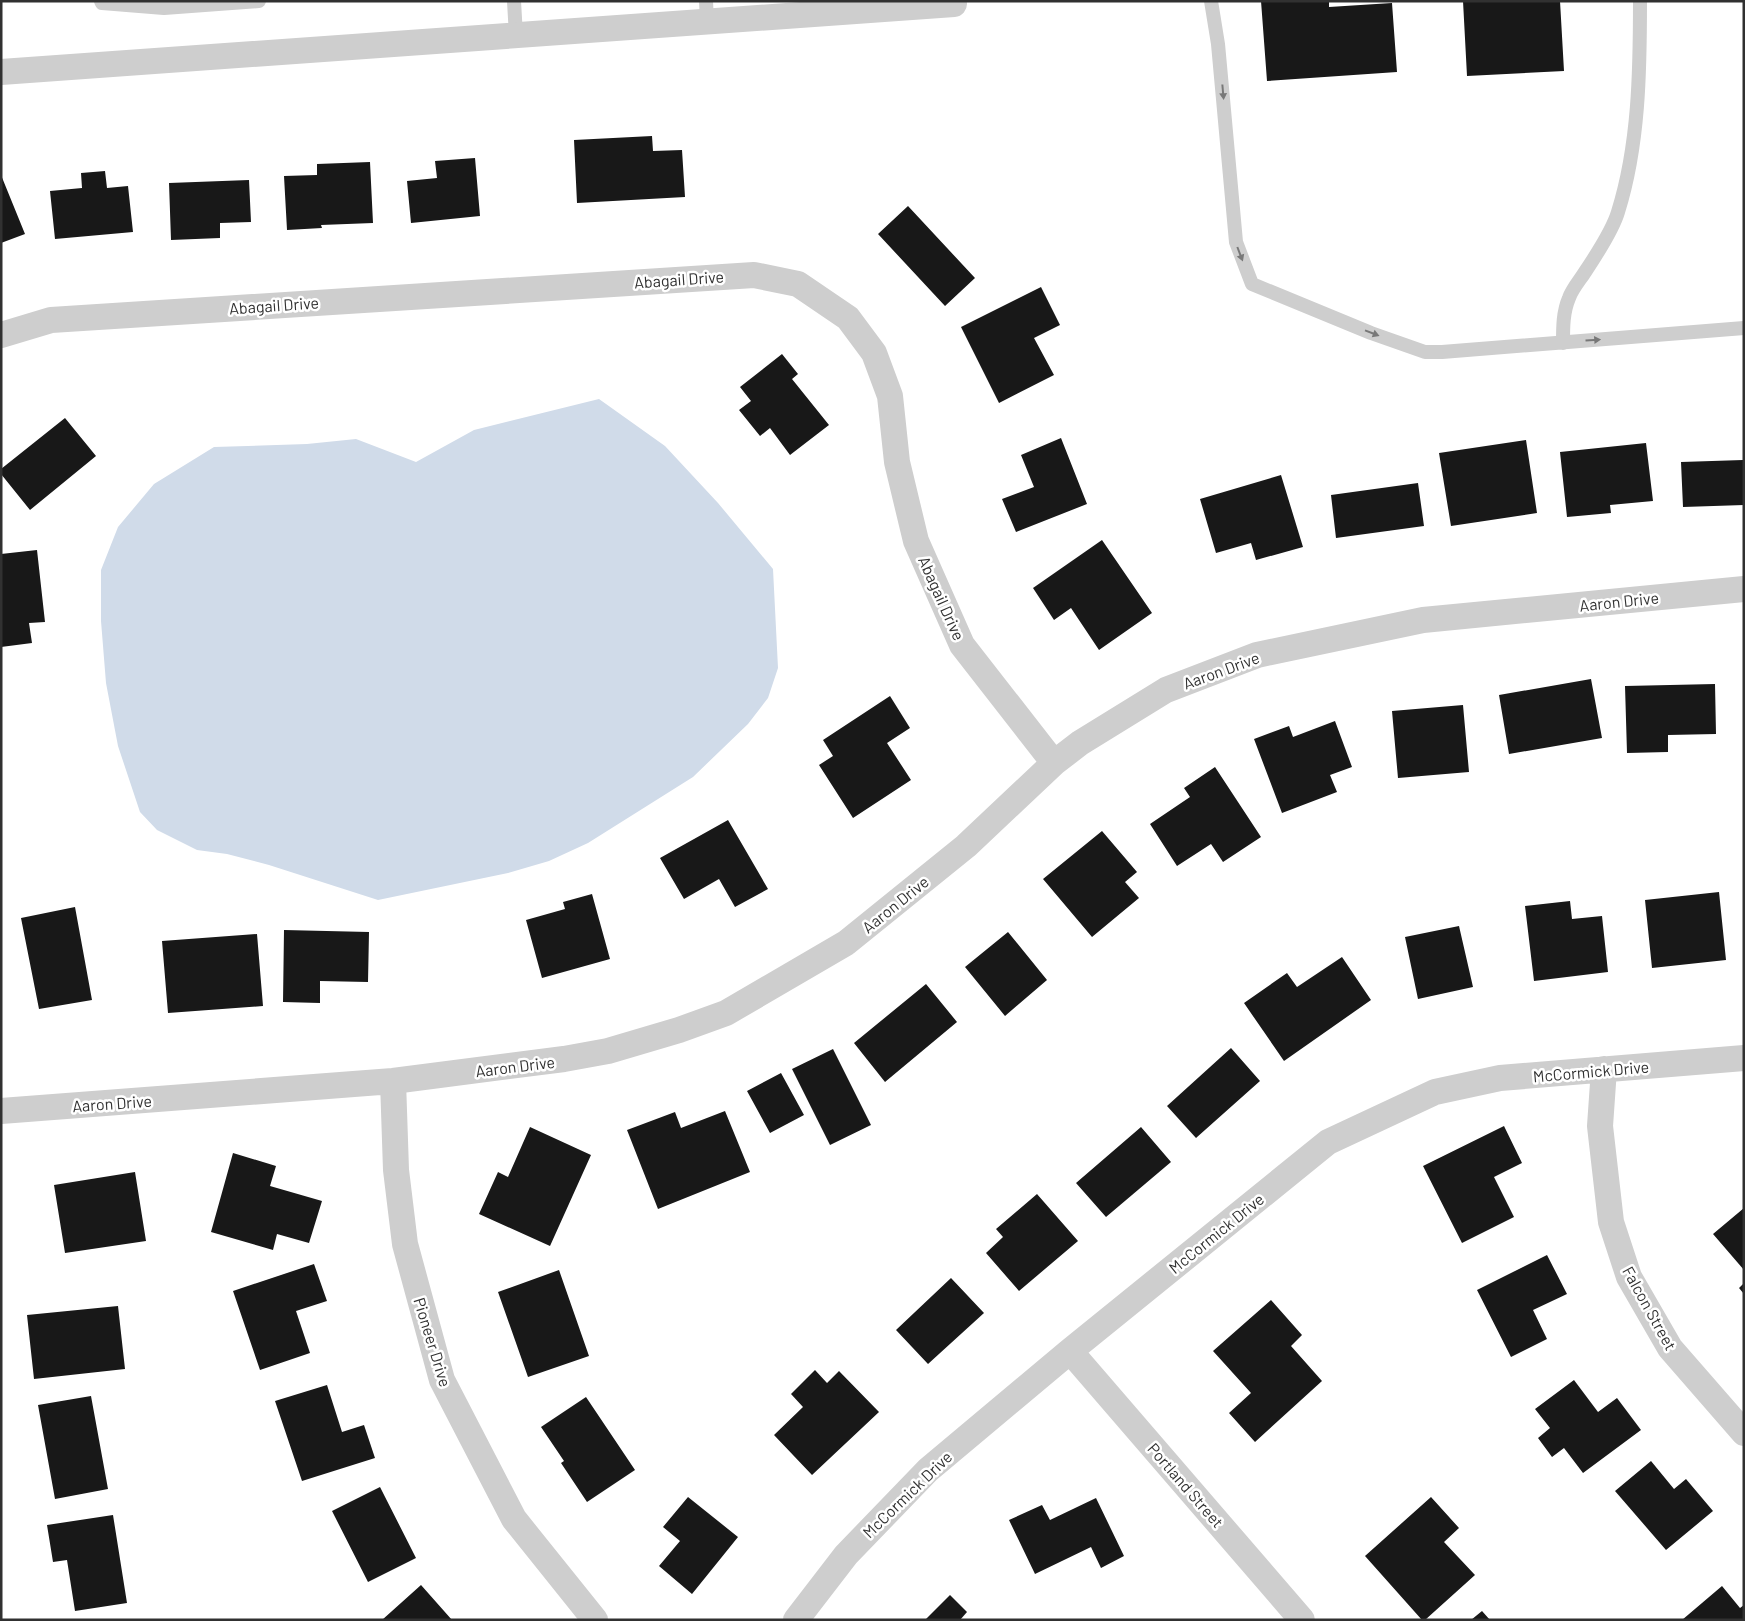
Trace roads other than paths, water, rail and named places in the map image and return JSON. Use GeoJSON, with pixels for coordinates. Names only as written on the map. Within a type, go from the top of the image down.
{"type":"FeatureCollection","features":[{"type":"Feature","properties":{"kind":"street"},"geometry":{"type":"LineString","coordinates":[[1,72],[516,36],[706,12],[954,4]]}},
{"type":"Feature","properties":{"kind":"street","name":"Abagail Drive"},"geometry":{"type":"LineString","coordinates":[[1,335],[51,320],[754,274],[798,284],[848,318],[874,353],[890,396],[897,462],[916,541],[962,645],[1054,763]]}},
{"type":"Feature","properties":{"kind":"street","name":"Aaron Drive"},"geometry":{"type":"LineString","coordinates":[[1,1111],[394,1081],[554,1061],[608,1051],[679,1030],[726,1013],[846,943],[966,846],[1054,763],[1080,743],[1166,690],[1257,655],[1423,620],[1744,589]]}},
{"type":"Feature","properties":{"kind":"street","name":"McCormick Drive"},"geometry":{"type":"LineString","coordinates":[[796,1620],[846,1555],[928,1470],[1070,1351],[1328,1142],[1435,1092],[1500,1078],[1744,1058]]}},
{"type":"Feature","properties":{"kind":"street","name":"Falcon Street"},"geometry":{"type":"LineString","coordinates":[[1604,1069],[1600,1126],[1611,1222],[1630,1277],[1670,1348],[1744,1433]]}},
{"type":"Feature","properties":{"kind":"street","name":"Pioneer Drive"},"geometry":{"type":"LineString","coordinates":[[394,1081],[396,1170],[405,1244],[442,1380],[514,1519],[595,1620]]}},
{"type":"Feature","properties":{"kind":"street","name":"Portland Street"},"geometry":{"type":"LineString","coordinates":[[1070,1351],[1302,1620]]}},
{"type":"Feature","properties":{"kind":"lane"},"geometry":{"type":"LineString","coordinates":[[100,1],[102,3],[164,8],[258,1]]}},
{"type":"Feature","properties":{"kind":"lane"},"geometry":{"type":"LineString","coordinates":[[514,1],[516,36]]}},
{"type":"Feature","properties":{"kind":"lane"},"geometry":{"type":"LineString","coordinates":[[1211,1],[1218,44],[1236,242],[1252,284],[1371,333],[1425,352],[1744,328]]}},
{"type":"Feature","properties":{"kind":"lane"},"geometry":{"type":"LineString","coordinates":[[1563,342],[1564,312],[1569,296],[1593,260],[1618,214],[1629,168],[1637,108],[1640,63],[1640,1]]}},
{"type":"Feature","properties":{"kind":"water"},"geometry":{"type":"Polygon","coordinates":[[[599,399],[665,446],[718,503],[773,569],[778,668],[768,698],[748,724],[693,777],[588,843],[549,861],[508,873],[378,900],[269,865],[227,854],[197,850],[157,830],[140,812],[118,746],[106,683],[101,621],[101,570],[118,527],[154,484],[214,447],[307,444],[356,439],[416,462],[474,430],[599,399]]]}}]}
